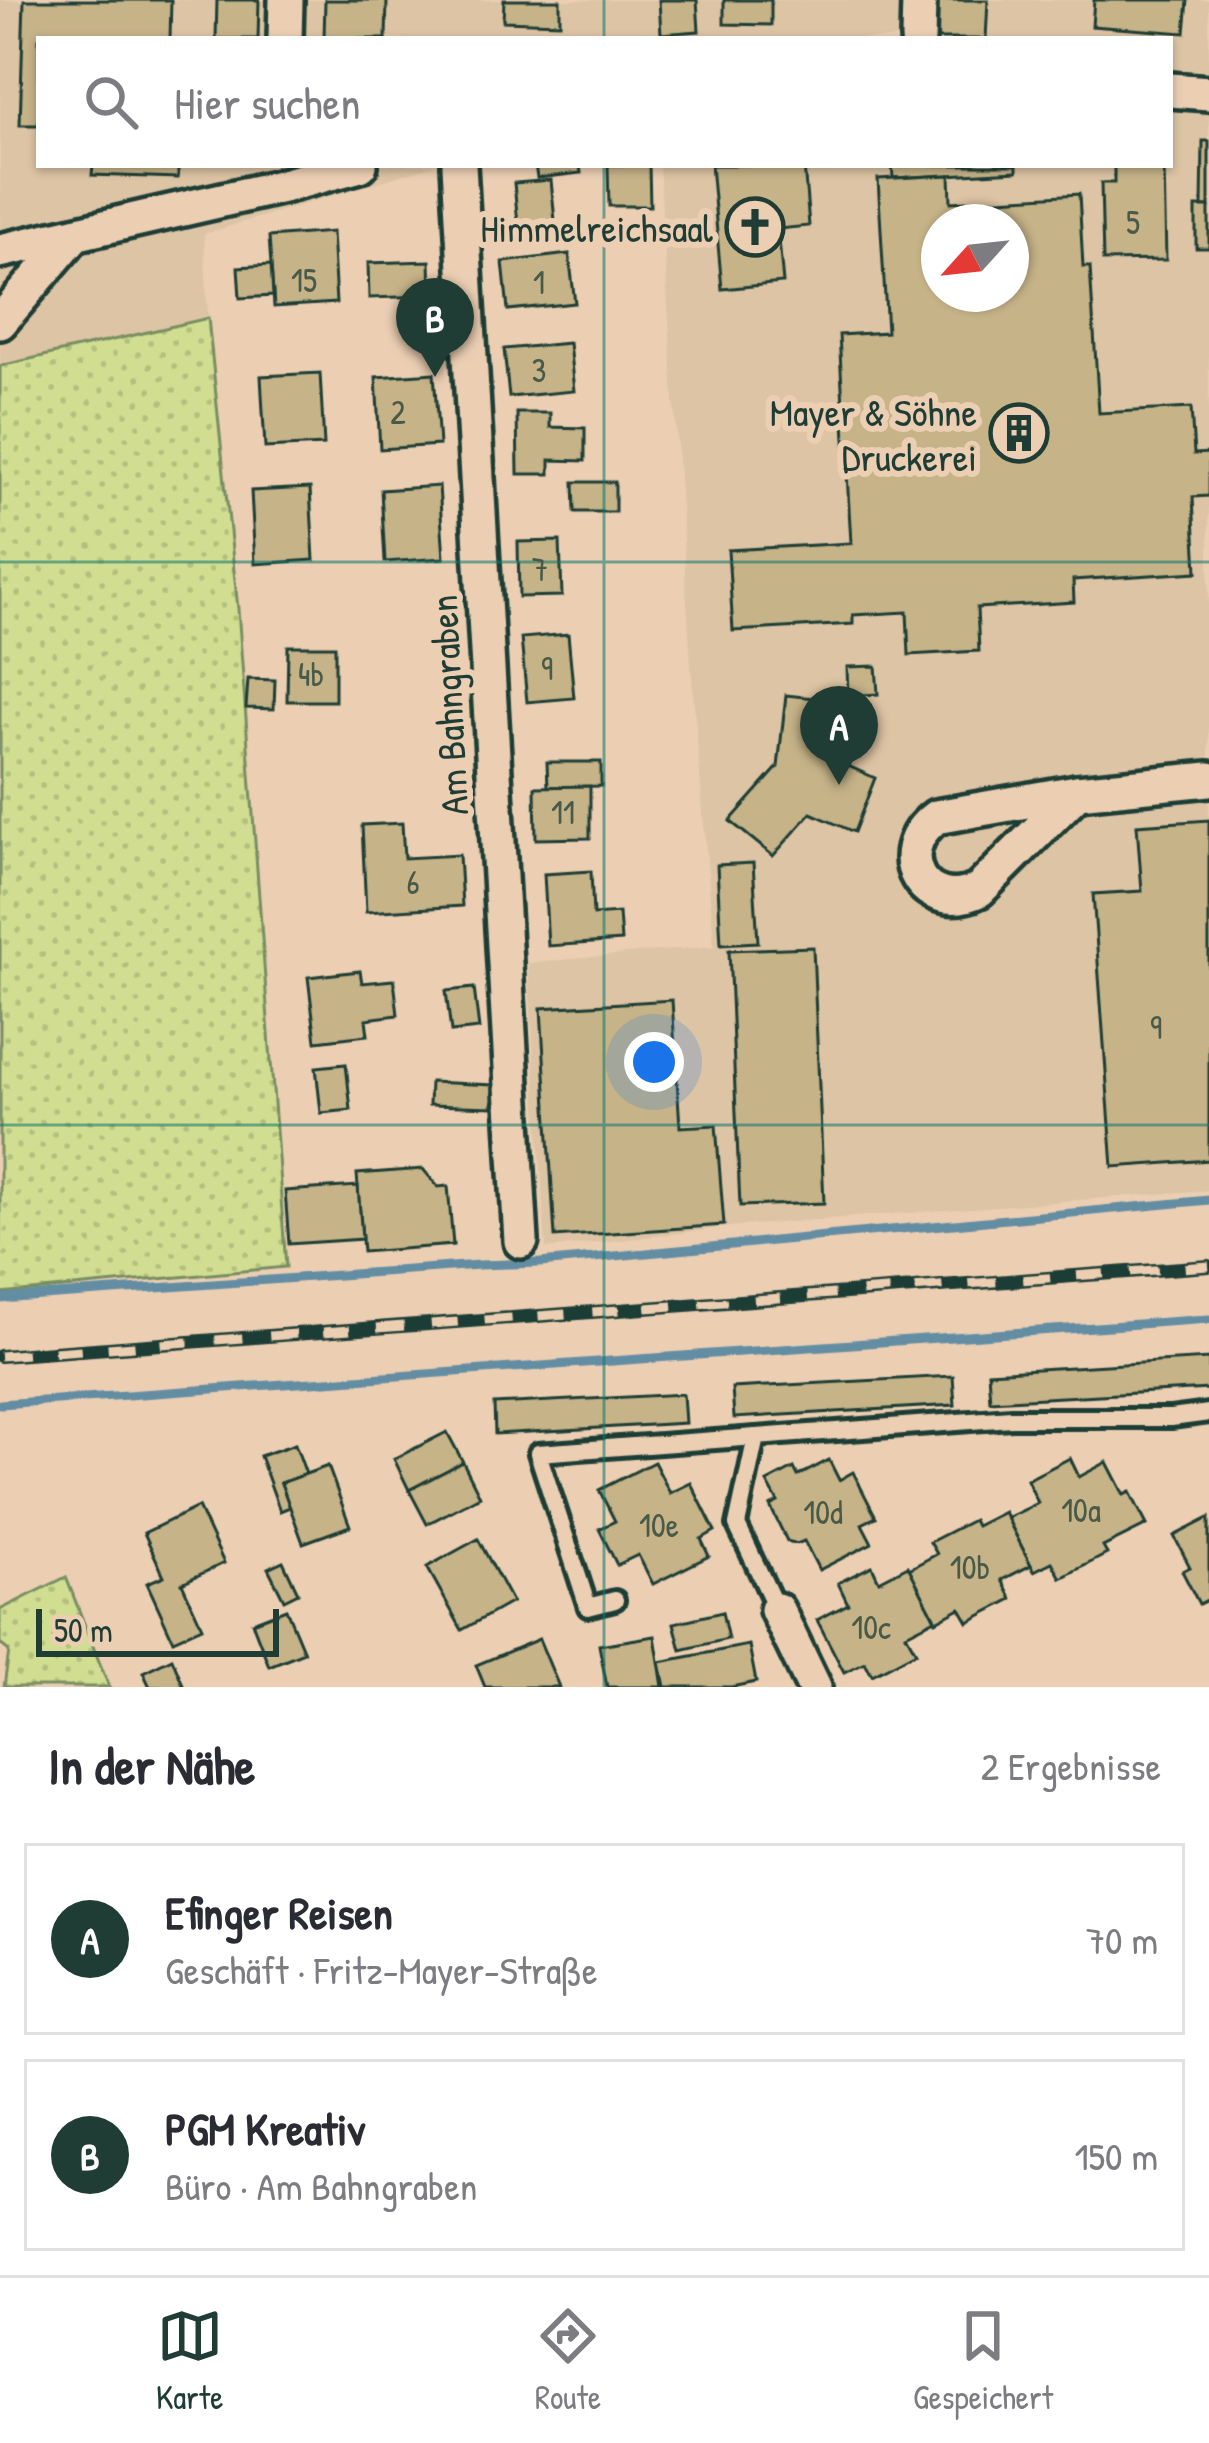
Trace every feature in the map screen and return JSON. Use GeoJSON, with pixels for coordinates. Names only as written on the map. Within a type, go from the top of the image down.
{"type":"FeatureCollection","features":[{"type":"Feature","properties":{"kind":"street"},"geometry":{"type":"LineString","coordinates":[[285,36],[286,0]]}},
{"type":"Feature","properties":{"kind":"street"},"geometry":{"type":"LineString","coordinates":[[918,36],[919,0]]}},
{"type":"Feature","properties":{"kind":"street"},"geometry":{"type":"LineString","coordinates":[[1173,90],[1209,92]]}},
{"type":"Feature","properties":{"kind":"street"},"geometry":{"type":"LineString","coordinates":[[0,251],[283,176],[339,168]]}},
{"type":"Feature","properties":{"kind":"street","name":"Am Bahngraben"},"geometry":{"type":"LineString","coordinates":[[459,168],[521,1240]]}},
{"type":"Feature","properties":{"kind":"street"},"geometry":{"type":"LineString","coordinates":[[0,322],[75,234]]}},
{"type":"Feature","properties":{"kind":"street"},"geometry":{"type":"LineString","coordinates":[[1077,792],[979,890],[967,896],[939,896],[918,878],[913,865],[916,837],[936,818],[1077,792],[1209,779]]}},
{"type":"Feature","properties":{"kind":"street"},"geometry":{"type":"LineString","coordinates":[[777,1610],[814,1687]]}},
{"type":"Feature","properties":{"kind":"lane"},"geometry":{"type":"LineString","coordinates":[[615,1600],[588,1607],[538,1453],[1011,1418],[1171,1418],[1209,1413]]}},
{"type":"Feature","properties":{"kind":"lane"},"geometry":{"type":"LineString","coordinates":[[756,1437],[737,1525],[777,1610]]}},
{"type":"Feature","properties":{"kind":"shaded area"},"geometry":{"type":"Polygon","coordinates":[[[0,0],[1209,0],[1209,1190],[738,1226],[546,1249],[528,963],[714,946],[659,168],[1173,168],[1173,36],[36,36],[36,168],[425,168],[204,234],[208,318],[0,366],[0,0]]]}},
{"type":"Feature","properties":{"kind":"green space"},"geometry":{"type":"Polygon","coordinates":[[[208,318],[238,609],[286,1267],[0,1294],[0,366],[208,318]]]}},
{"type":"Feature","properties":{"kind":"green space"},"geometry":{"type":"Polygon","coordinates":[[[66,1577],[109,1687],[4,1687],[9,1651],[0,1644],[0,1610],[66,1577]]]}},
{"type":"Feature","properties":{"kind":"building"},"geometry":{"type":"Polygon","coordinates":[[[24,0],[171,0],[170,36],[36,36],[36,125],[20,125],[24,0]]]}},
{"type":"Feature","properties":{"kind":"building"},"geometry":{"type":"Polygon","coordinates":[[[217,0],[259,0],[258,36],[216,36],[217,0]]]}},
{"type":"Feature","properties":{"kind":"building"},"geometry":{"type":"Polygon","coordinates":[[[325,0],[387,0],[386,36],[324,36],[325,0]]]}},
{"type":"Feature","properties":{"kind":"building"},"geometry":{"type":"Polygon","coordinates":[[[504,0],[560,0],[560,23],[503,21],[504,0]]]}},
{"type":"Feature","properties":{"kind":"building"},"geometry":{"type":"Polygon","coordinates":[[[659,0],[697,0],[699,31],[661,34],[659,0]]]}},
{"type":"Feature","properties":{"kind":"building"},"geometry":{"type":"Polygon","coordinates":[[[724,0],[771,0],[771,25],[724,24],[724,0]]]}},
{"type":"Feature","properties":{"kind":"building"},"geometry":{"type":"Polygon","coordinates":[[[933,0],[988,0],[986,36],[932,36],[933,0]]]}},
{"type":"Feature","properties":{"kind":"building"},"geometry":{"type":"Polygon","coordinates":[[[1094,0],[1188,0],[1185,33],[1092,26],[1094,0]]]}},
{"type":"Feature","properties":{"kind":"building"},"geometry":{"type":"Polygon","coordinates":[[[1203,141],[1209,141],[1209,207],[1202,207],[1203,141]]]}},
{"type":"Feature","properties":{"kind":"building"},"geometry":{"type":"Polygon","coordinates":[[[93,168],[178,168],[178,178],[92,175],[93,168]]]}},
{"type":"Feature","properties":{"kind":"building"},"geometry":{"type":"Polygon","coordinates":[[[535,168],[580,168],[581,173],[537,178],[535,168]]]}},
{"type":"Feature","properties":{"kind":"building"},"geometry":{"type":"Polygon","coordinates":[[[608,168],[649,168],[650,206],[609,206],[608,168]]]}},
{"type":"Feature","properties":{"kind":"building","name":"Himmelreichsaal"},"geometry":{"type":"Polygon","coordinates":[[[711,168],[804,168],[809,226],[778,229],[783,283],[722,289],[711,168]]]}},
{"type":"Feature","properties":{"kind":"building"},"geometry":{"type":"Polygon","coordinates":[[[892,168],[1017,168],[1017,171],[893,178],[892,168]]]}},
{"type":"Feature","properties":{"kind":"building"},"geometry":{"type":"Polygon","coordinates":[[[1114,168],[1164,168],[1166,260],[1103,261],[1101,183],[1114,183],[1114,168]]]}},
{"type":"Feature","properties":{"kind":"building","name":"Mayer & Söhne Druckerei"},"geometry":{"type":"Polygon","coordinates":[[[950,175],[951,202],[1079,194],[1083,267],[1090,267],[1099,413],[1191,408],[1194,454],[1209,453],[1209,496],[1193,497],[1197,572],[1073,580],[1074,602],[977,608],[979,651],[909,655],[907,612],[853,615],[853,624],[733,631],[728,550],[851,543],[839,335],[887,332],[878,179],[950,175]]]}},
{"type":"Feature","properties":{"kind":"building"},"geometry":{"type":"Polygon","coordinates":[[[551,180],[555,221],[518,224],[514,183],[551,180]]]}},
{"type":"Feature","properties":{"kind":"building"},"geometry":{"type":"Polygon","coordinates":[[[1196,207],[1209,207],[1209,248],[1196,248],[1196,207]]]}},
{"type":"Feature","properties":{"kind":"building"},"geometry":{"type":"Polygon","coordinates":[[[332,232],[336,303],[274,307],[269,237],[332,232]]]}},
{"type":"Feature","properties":{"kind":"building"},"geometry":{"type":"Polygon","coordinates":[[[569,254],[575,303],[508,310],[503,262],[569,254]]]}},
{"type":"Feature","properties":{"kind":"building"},"geometry":{"type":"Polygon","coordinates":[[[430,261],[431,296],[369,298],[368,263],[430,261]]]}},
{"type":"Feature","properties":{"kind":"building"},"geometry":{"type":"Polygon","coordinates":[[[271,265],[273,296],[240,298],[238,267],[271,265]]]}},
{"type":"Feature","properties":{"kind":"building"},"geometry":{"type":"Polygon","coordinates":[[[569,343],[574,391],[509,397],[504,349],[569,343]]]}},
{"type":"Feature","properties":{"kind":"building"},"geometry":{"type":"Polygon","coordinates":[[[320,373],[324,445],[265,448],[261,376],[320,373]]]}},
{"type":"Feature","properties":{"kind":"building"},"geometry":{"type":"Polygon","coordinates":[[[434,373],[439,445],[380,449],[376,377],[434,373]]]}},
{"type":"Feature","properties":{"kind":"building"},"geometry":{"type":"Polygon","coordinates":[[[517,413],[550,413],[550,427],[585,428],[585,461],[550,460],[550,474],[518,474],[517,413]]]}},
{"type":"Feature","properties":{"kind":"building"},"geometry":{"type":"Polygon","coordinates":[[[574,482],[615,482],[615,512],[575,512],[574,482]]]}},
{"type":"Feature","properties":{"kind":"building"},"geometry":{"type":"Polygon","coordinates":[[[439,486],[444,558],[385,562],[381,490],[439,486]]]}},
{"type":"Feature","properties":{"kind":"building"},"geometry":{"type":"Polygon","coordinates":[[[310,488],[314,560],[255,564],[251,491],[310,488]]]}},
{"type":"Feature","properties":{"kind":"building"},"geometry":{"type":"Polygon","coordinates":[[[560,541],[562,596],[519,597],[518,542],[560,541]]]}},
{"type":"Feature","properties":{"kind":"building"},"geometry":{"type":"Polygon","coordinates":[[[568,634],[574,698],[527,702],[521,638],[568,634]]]}},
{"type":"Feature","properties":{"kind":"building"},"geometry":{"type":"Polygon","coordinates":[[[288,646],[335,646],[335,701],[287,701],[288,646]]]}},
{"type":"Feature","properties":{"kind":"building"},"geometry":{"type":"Polygon","coordinates":[[[876,666],[878,694],[848,696],[847,667],[876,666]]]}},
{"type":"Feature","properties":{"kind":"building"},"geometry":{"type":"Polygon","coordinates":[[[248,679],[275,680],[274,709],[246,708],[248,679]]]}},
{"type":"Feature","properties":{"kind":"building"},"geometry":{"type":"Polygon","coordinates":[[[786,695],[842,701],[837,761],[875,778],[854,832],[811,813],[773,856],[730,821],[778,767],[786,695]]]}},
{"type":"Feature","properties":{"kind":"building"},"geometry":{"type":"Polygon","coordinates":[[[547,762],[601,762],[601,786],[548,787],[547,762]]]}},
{"type":"Feature","properties":{"kind":"building"},"geometry":{"type":"Polygon","coordinates":[[[590,786],[590,838],[536,839],[535,787],[590,786]]]}},
{"type":"Feature","properties":{"kind":"building"},"geometry":{"type":"Polygon","coordinates":[[[1209,820],[1209,1160],[1113,1167],[1093,894],[1142,891],[1137,825],[1209,820]]]}},
{"type":"Feature","properties":{"kind":"building"},"geometry":{"type":"Polygon","coordinates":[[[402,823],[404,858],[459,855],[462,906],[366,912],[362,825],[402,823]]]}},
{"type":"Feature","properties":{"kind":"building"},"geometry":{"type":"Polygon","coordinates":[[[753,863],[758,942],[721,944],[717,865],[753,863]]]}},
{"type":"Feature","properties":{"kind":"building"},"geometry":{"type":"Polygon","coordinates":[[[591,871],[593,915],[619,913],[621,941],[548,946],[544,874],[591,871]]]}},
{"type":"Feature","properties":{"kind":"building"},"geometry":{"type":"Polygon","coordinates":[[[813,947],[824,1203],[740,1206],[729,950],[813,947]]]}},
{"type":"Feature","properties":{"kind":"building"},"geometry":{"type":"Polygon","coordinates":[[[360,971],[362,983],[394,980],[398,1015],[366,1019],[368,1035],[316,1041],[308,977],[360,971]]]}},
{"type":"Feature","properties":{"kind":"building"},"geometry":{"type":"Polygon","coordinates":[[[474,988],[479,1029],[451,1032],[446,991],[474,988]]]}},
{"type":"Feature","properties":{"kind":"building"},"geometry":{"type":"Polygon","coordinates":[[[672,1000],[680,1127],[716,1125],[724,1225],[555,1237],[541,1008],[672,1000]]]}},
{"type":"Feature","properties":{"kind":"building"},"geometry":{"type":"Polygon","coordinates":[[[346,1064],[351,1110],[321,1113],[316,1067],[346,1064]]]}},
{"type":"Feature","properties":{"kind":"building"},"geometry":{"type":"Polygon","coordinates":[[[430,1082],[493,1085],[493,1107],[429,1105],[430,1082]]]}},
{"type":"Feature","properties":{"kind":"building"},"geometry":{"type":"Polygon","coordinates":[[[423,1169],[438,1187],[448,1186],[453,1245],[363,1252],[357,1174],[423,1169]]]}},
{"type":"Feature","properties":{"kind":"building"},"geometry":{"type":"Polygon","coordinates":[[[358,1186],[362,1239],[289,1244],[285,1191],[358,1186]]]}},
{"type":"Feature","properties":{"kind":"building"},"geometry":{"type":"Polygon","coordinates":[[[1209,1359],[1209,1389],[990,1401],[988,1372],[1209,1359]]]}},
{"type":"Feature","properties":{"kind":"building"},"geometry":{"type":"Polygon","coordinates":[[[953,1376],[955,1405],[734,1418],[732,1388],[953,1376]]]}},
{"type":"Feature","properties":{"kind":"building"},"geometry":{"type":"Polygon","coordinates":[[[683,1394],[685,1423],[495,1434],[494,1404],[683,1394]]]}},
{"type":"Feature","properties":{"kind":"building"},"geometry":{"type":"Polygon","coordinates":[[[447,1432],[463,1462],[409,1490],[394,1459],[447,1432]]]}},
{"type":"Feature","properties":{"kind":"building"},"geometry":{"type":"Polygon","coordinates":[[[295,1444],[306,1474],[281,1483],[290,1507],[280,1511],[260,1456],[295,1444]]]}},
{"type":"Feature","properties":{"kind":"building"},"geometry":{"type":"Polygon","coordinates":[[[1070,1458],[1079,1477],[1107,1462],[1147,1525],[1103,1547],[1107,1554],[1061,1578],[1052,1562],[1034,1571],[1007,1518],[1038,1503],[1027,1480],[1070,1458]]]}},
{"type":"Feature","properties":{"kind":"building"},"geometry":{"type":"Polygon","coordinates":[[[829,1460],[839,1480],[853,1472],[876,1517],[862,1524],[872,1543],[819,1570],[804,1541],[787,1541],[770,1506],[778,1502],[767,1482],[794,1468],[798,1476],[829,1460]]]}},
{"type":"Feature","properties":{"kind":"building"},"geometry":{"type":"Polygon","coordinates":[[[463,1462],[480,1496],[427,1524],[409,1490],[463,1462]]]}},
{"type":"Feature","properties":{"kind":"building"},"geometry":{"type":"Polygon","coordinates":[[[654,1462],[670,1493],[691,1483],[715,1531],[701,1539],[709,1556],[653,1584],[638,1555],[617,1565],[599,1529],[615,1521],[599,1490],[654,1462]]]}},
{"type":"Feature","properties":{"kind":"building"},"geometry":{"type":"Polygon","coordinates":[[[328,1466],[350,1526],[303,1543],[281,1483],[328,1466]]]}},
{"type":"Feature","properties":{"kind":"building"},"geometry":{"type":"Polygon","coordinates":[[[198,1507],[224,1563],[182,1583],[202,1627],[173,1640],[147,1583],[164,1576],[144,1533],[198,1507]]]}},
{"type":"Feature","properties":{"kind":"building"},"geometry":{"type":"Polygon","coordinates":[[[1004,1512],[1031,1565],[1002,1580],[1012,1599],[968,1622],[960,1608],[936,1621],[909,1569],[937,1554],[930,1542],[973,1520],[976,1526],[1004,1512]]]}},
{"type":"Feature","properties":{"kind":"building"},"geometry":{"type":"Polygon","coordinates":[[[1209,1518],[1209,1599],[1199,1604],[1182,1571],[1190,1567],[1174,1536],[1209,1518]]]}},
{"type":"Feature","properties":{"kind":"building"},"geometry":{"type":"Polygon","coordinates":[[[478,1539],[512,1602],[462,1630],[427,1567],[478,1539]]]}},
{"type":"Feature","properties":{"kind":"building"},"geometry":{"type":"Polygon","coordinates":[[[283,1561],[298,1593],[284,1600],[268,1568],[283,1561]]]}},
{"type":"Feature","properties":{"kind":"building"},"geometry":{"type":"Polygon","coordinates":[[[872,1566],[879,1581],[908,1566],[935,1619],[906,1634],[916,1652],[872,1675],[865,1662],[844,1672],[817,1620],[848,1604],[838,1583],[872,1566]]]}},
{"type":"Feature","properties":{"kind":"building"},"geometry":{"type":"Polygon","coordinates":[[[286,1609],[304,1652],[269,1666],[252,1622],[286,1609]]]}},
{"type":"Feature","properties":{"kind":"building"},"geometry":{"type":"Polygon","coordinates":[[[722,1612],[728,1639],[681,1650],[674,1623],[722,1612]]]}},
{"type":"Feature","properties":{"kind":"building"},"geometry":{"type":"Polygon","coordinates":[[[655,1636],[663,1687],[607,1687],[599,1645],[655,1636]]]}},
{"type":"Feature","properties":{"kind":"building"},"geometry":{"type":"Polygon","coordinates":[[[539,1639],[559,1687],[485,1687],[476,1665],[539,1639]]]}},
{"type":"Feature","properties":{"kind":"building"},"geometry":{"type":"Polygon","coordinates":[[[749,1645],[756,1682],[731,1687],[665,1687],[660,1662],[749,1645]]]}},
{"type":"Feature","properties":{"kind":"building"},"geometry":{"type":"Polygon","coordinates":[[[172,1658],[184,1687],[150,1687],[143,1672],[172,1658]]]}},
{"type":"Feature","properties":{"kind":"waterway"},"geometry":{"type":"LineString","coordinates":[[0,1299],[540,1263],[1209,1200]]}},
{"type":"Feature","properties":{"kind":"waterway"},"geometry":{"type":"LineString","coordinates":[[0,1404],[1209,1319]]}},
{"type":"Feature","properties":{"kind":"railway"},"geometry":{"type":"LineString","coordinates":[[0,1356],[1209,1266]]}},
{"type":"Feature","properties":{"kind":"place","name":"Himmelreichsaal"},"geometry":{"type":"Point","coordinates":[755,227]}},
{"type":"Feature","properties":{"kind":"place","name":"PGM Kreativ"},"geometry":{"type":"Point","coordinates":[435,377]}},
{"type":"Feature","properties":{"kind":"place","name":"Mayer & Söhne Druckerei"},"geometry":{"type":"Point","coordinates":[1019,433]}},
{"type":"Feature","properties":{"kind":"place","name":"Efinger Reisen"},"geometry":{"type":"Point","coordinates":[839,785]}}]}
